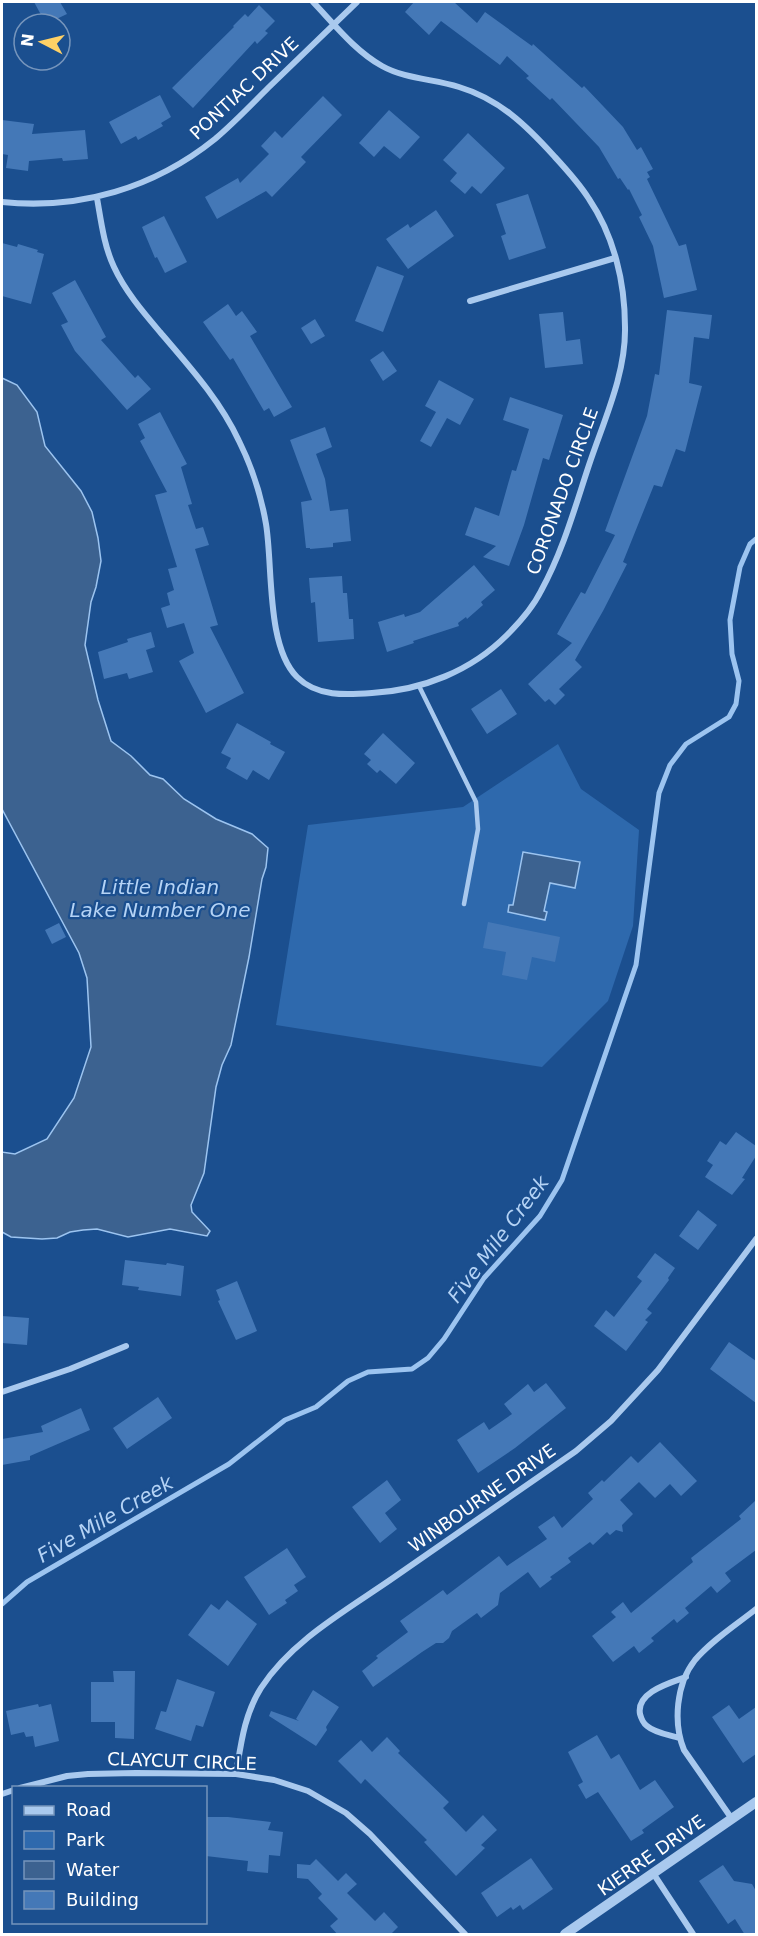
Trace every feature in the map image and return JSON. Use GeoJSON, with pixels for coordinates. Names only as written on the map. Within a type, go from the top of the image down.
{"type":"FeatureCollection","features":[{"type":"Feature","properties":{"kind":"street","name":"CORONADO CIRCLE"},"geometry":{"type":"LineString","coordinates":[[97,198],[106,247],[114,269],[139,308],[213,397],[230,423],[247,459],[261,496],[270,551],[274,618],[281,649],[287,664],[295,675],[305,684],[326,693],[380,693],[419,686],[467,666],[507,635],[528,612],[550,575],[620,375],[626,328],[624,291],[615,258],[608,236],[589,199],[546,147],[512,113],[480,94],[464,88],[399,73],[384,67],[363,54],[313,2]]}},
{"type":"Feature","properties":{"kind":"street","name":"PONTIAC DRIVE"},"geometry":{"type":"LineString","coordinates":[[2,202],[43,205],[97,198],[133,187],[164,173],[216,138],[357,2]]}},
{"type":"Feature","properties":{"kind":"street"},"geometry":{"type":"LineString","coordinates":[[470,300],[615,258]]}},
{"type":"Feature","properties":{"kind":"street","name":"WINBOURNE DRIVE"},"geometry":{"type":"LineString","coordinates":[[237,1774],[244,1724],[248,1712],[261,1688],[278,1665],[320,1629],[576,1451],[611,1421],[658,1370],[756,1239]]}},
{"type":"Feature","properties":{"kind":"street"},"geometry":{"type":"LineString","coordinates":[[2,1392],[126,1346]]}},
{"type":"Feature","properties":{"kind":"street"},"geometry":{"type":"LineString","coordinates":[[732,1819],[684,1750],[679,1738],[678,1711],[686,1677],[692,1665],[707,1647],[756,1609]]}},
{"type":"Feature","properties":{"kind":"street"},"geometry":{"type":"LineString","coordinates":[[679,1738],[647,1726],[641,1718],[640,1710],[642,1702],[651,1692],[686,1677]]}},
{"type":"Feature","properties":{"kind":"street","name":"CLAYCUT CIRCLE"},"geometry":{"type":"LineString","coordinates":[[27,1786],[88,1774],[237,1774],[274,1780],[308,1791],[346,1813],[370,1834],[465,1935]]}},
{"type":"Feature","properties":{"kind":"street","name":"KIERRE DRIVE"},"geometry":{"type":"LineString","coordinates":[[565,1935],[756,1802]]}},
{"type":"Feature","properties":{"kind":"street"},"geometry":{"type":"LineString","coordinates":[[653,1873],[693,1935]]}},
{"type":"Feature","properties":{"kind":"lane"},"geometry":{"type":"LineString","coordinates":[[419,686],[476,802],[478,830],[465,904]]}},
{"type":"Feature","properties":{"kind":"green space"},"geometry":{"type":"Polygon","coordinates":[[[558,744],[581,789],[639,830],[633,926],[608,1001],[542,1067],[276,1025],[308,825],[463,807],[558,744]]]}},
{"type":"Feature","properties":{"kind":"water","name":"Little Indian Lake Number One"},"geometry":{"type":"Polygon","coordinates":[[[2,378],[17,385],[37,412],[45,446],[81,491],[92,512],[101,561],[91,602],[85,645],[98,700],[111,741],[131,756],[150,775],[163,779],[184,799],[216,819],[252,834],[268,848],[231,1045],[216,1087],[204,1173],[191,1205],[192,1212],[210,1231],[207,1236],[170,1229],[128,1237],[97,1229],[83,1230],[70,1232],[57,1238],[42,1239],[11,1237],[2,1232],[2,1152],[15,1154],[47,1139],[74,1098],[91,1047],[87,978],[79,953],[2,809],[2,378]]]}},
{"type":"Feature","properties":{"kind":"water"},"geometry":{"type":"Polygon","coordinates":[[[523,852],[580,862],[575,888],[550,883],[544,911],[547,912],[545,920],[508,912],[509,905],[513,905],[523,852]]]}},
{"type":"Feature","properties":{"kind":"building"},"geometry":{"type":"Polygon","coordinates":[[[34,2],[60,2],[66,12],[39,12],[34,2]]]}},
{"type":"Feature","properties":{"kind":"building"},"geometry":{"type":"Polygon","coordinates":[[[414,2],[454,2],[477,23],[485,12],[532,46],[533,44],[582,88],[584,86],[623,127],[637,150],[641,147],[653,169],[647,172],[650,177],[647,179],[679,246],[686,244],[697,290],[664,298],[653,246],[639,217],[642,215],[629,189],[620,178],[618,179],[599,147],[552,98],[550,100],[526,78],[529,76],[507,56],[500,65],[441,21],[429,35],[405,12],[414,2]]]}},
{"type":"Feature","properties":{"kind":"building"},"geometry":{"type":"Polygon","coordinates":[[[259,5],[275,21],[265,31],[268,33],[257,44],[255,41],[193,108],[172,88],[245,14],[248,17],[259,5]]]}},
{"type":"Feature","properties":{"kind":"building"},"geometry":{"type":"Polygon","coordinates":[[[160,95],[171,117],[161,123],[163,126],[138,140],[136,136],[121,144],[109,122],[160,95]]]}},
{"type":"Feature","properties":{"kind":"building"},"geometry":{"type":"Polygon","coordinates":[[[323,96],[342,115],[301,157],[306,162],[272,197],[266,191],[217,219],[205,197],[238,178],[240,183],[269,154],[261,146],[275,131],[282,138],[323,96]]]}},
{"type":"Feature","properties":{"kind":"building"},"geometry":{"type":"Polygon","coordinates":[[[389,110],[420,137],[400,159],[384,146],[374,157],[359,143],[389,110]]]}},
{"type":"Feature","properties":{"kind":"building"},"geometry":{"type":"Polygon","coordinates":[[[2,120],[34,124],[32,134],[85,130],[88,159],[63,161],[62,158],[29,161],[28,171],[6,168],[8,155],[2,154],[2,120]]]}},
{"type":"Feature","properties":{"kind":"building"},"geometry":{"type":"Polygon","coordinates":[[[468,133],[505,168],[481,194],[472,186],[465,194],[450,181],[457,173],[443,160],[468,133]]]}},
{"type":"Feature","properties":{"kind":"building"},"geometry":{"type":"Polygon","coordinates":[[[528,194],[546,248],[509,260],[501,236],[506,234],[496,204],[528,194]]]}},
{"type":"Feature","properties":{"kind":"building"},"geometry":{"type":"Polygon","coordinates":[[[436,210],[454,236],[408,269],[386,239],[408,224],[410,228],[436,210]]]}},
{"type":"Feature","properties":{"kind":"building"},"geometry":{"type":"Polygon","coordinates":[[[164,216],[187,262],[165,273],[157,257],[155,258],[142,227],[164,216]]]}},
{"type":"Feature","properties":{"kind":"building"},"geometry":{"type":"Polygon","coordinates":[[[2,243],[17,247],[18,244],[44,254],[31,304],[2,296],[2,243]]]}},
{"type":"Feature","properties":{"kind":"building"},"geometry":{"type":"Polygon","coordinates":[[[377,266],[404,276],[383,332],[355,321],[377,266]]]}},
{"type":"Feature","properties":{"kind":"building"},"geometry":{"type":"Polygon","coordinates":[[[75,280],[106,337],[101,340],[135,378],[138,375],[151,389],[127,410],[75,351],[61,325],[68,322],[52,293],[75,280]]]}},
{"type":"Feature","properties":{"kind":"building"},"geometry":{"type":"Polygon","coordinates":[[[228,304],[236,316],[242,311],[257,332],[250,336],[292,407],[274,417],[269,408],[264,411],[233,358],[230,360],[203,322],[228,304]]]}},
{"type":"Feature","properties":{"kind":"building"},"geometry":{"type":"Polygon","coordinates":[[[667,310],[712,315],[709,339],[694,337],[689,383],[702,386],[685,452],[676,449],[662,487],[654,485],[623,562],[627,564],[575,660],[582,667],[559,689],[565,695],[555,705],[549,699],[545,702],[528,684],[572,643],[557,634],[581,592],[585,594],[615,535],[605,531],[647,416],[655,374],[659,375],[667,310]]]}},
{"type":"Feature","properties":{"kind":"building"},"geometry":{"type":"Polygon","coordinates":[[[563,312],[566,341],[580,339],[583,364],[545,368],[539,314],[563,312]]]}},
{"type":"Feature","properties":{"kind":"building"},"geometry":{"type":"Polygon","coordinates":[[[315,319],[325,336],[311,344],[301,328],[315,319]]]}},
{"type":"Feature","properties":{"kind":"building"},"geometry":{"type":"Polygon","coordinates":[[[383,351],[397,371],[383,381],[370,360],[383,351]]]}},
{"type":"Feature","properties":{"kind":"building"},"geometry":{"type":"Polygon","coordinates":[[[439,380],[474,399],[460,425],[447,418],[431,447],[420,441],[436,412],[425,406],[439,380]]]}},
{"type":"Feature","properties":{"kind":"building"},"geometry":{"type":"Polygon","coordinates":[[[510,397],[563,415],[549,460],[543,458],[524,525],[509,566],[483,557],[496,546],[465,535],[475,507],[499,516],[512,470],[516,471],[529,429],[503,420],[510,397]]]}},
{"type":"Feature","properties":{"kind":"building"},"geometry":{"type":"Polygon","coordinates":[[[160,412],[187,464],[181,467],[192,504],[188,505],[196,529],[203,527],[209,545],[195,549],[218,625],[210,627],[244,693],[206,713],[179,661],[194,653],[184,623],[167,628],[161,608],[170,605],[167,593],[174,590],[168,569],[177,567],[155,495],[167,492],[140,441],[145,438],[138,424],[160,412]]]}},
{"type":"Feature","properties":{"kind":"building"},"geometry":{"type":"Polygon","coordinates":[[[325,427],[332,447],[316,454],[325,479],[330,511],[348,509],[351,541],[333,543],[333,547],[310,549],[306,548],[301,502],[312,500],[290,440],[325,427]]]}},
{"type":"Feature","properties":{"kind":"building"},"geometry":{"type":"Polygon","coordinates":[[[474,565],[495,590],[481,602],[483,605],[467,619],[466,617],[458,623],[459,626],[387,652],[378,622],[420,612],[474,565]]]}},
{"type":"Feature","properties":{"kind":"building"},"geometry":{"type":"Polygon","coordinates":[[[342,576],[343,593],[347,593],[349,619],[353,619],[354,639],[318,642],[315,602],[311,603],[309,578],[342,576]]]}},
{"type":"Feature","properties":{"kind":"building"},"geometry":{"type":"Polygon","coordinates":[[[151,632],[155,647],[146,650],[153,672],[129,679],[127,673],[104,679],[98,652],[128,642],[127,639],[151,632]]]}},
{"type":"Feature","properties":{"kind":"building"},"geometry":{"type":"Polygon","coordinates":[[[501,689],[517,714],[487,734],[471,709],[501,689]]]}},
{"type":"Feature","properties":{"kind":"building"},"geometry":{"type":"Polygon","coordinates":[[[237,723],[285,752],[269,780],[253,770],[247,780],[226,768],[231,758],[221,753],[237,723]]]}},
{"type":"Feature","properties":{"kind":"building"},"geometry":{"type":"Polygon","coordinates":[[[383,733],[415,763],[396,784],[380,770],[377,773],[367,764],[371,760],[364,754],[383,733]]]}},
{"type":"Feature","properties":{"kind":"building"},"geometry":{"type":"Polygon","coordinates":[[[488,922],[560,937],[555,962],[532,957],[527,980],[502,975],[506,952],[483,948],[488,922]]]}},
{"type":"Feature","properties":{"kind":"building"},"geometry":{"type":"Polygon","coordinates":[[[59,923],[66,937],[52,944],[45,930],[59,923]]]}},
{"type":"Feature","properties":{"kind":"building"},"geometry":{"type":"Polygon","coordinates":[[[736,1132],[756,1146],[756,1156],[742,1178],[745,1179],[732,1195],[705,1177],[713,1165],[707,1161],[720,1141],[726,1145],[736,1132]]]}},
{"type":"Feature","properties":{"kind":"building"},"geometry":{"type":"Polygon","coordinates":[[[698,1210],[717,1225],[698,1250],[679,1236],[698,1210]]]}},
{"type":"Feature","properties":{"kind":"building"},"geometry":{"type":"Polygon","coordinates":[[[655,1253],[675,1268],[669,1280],[647,1309],[652,1313],[645,1320],[648,1322],[626,1351],[594,1326],[606,1310],[614,1317],[642,1281],[637,1277],[655,1253]]]}},
{"type":"Feature","properties":{"kind":"building"},"geometry":{"type":"Polygon","coordinates":[[[125,1260],[184,1266],[181,1296],[138,1290],[139,1287],[122,1285],[125,1260]]]}},
{"type":"Feature","properties":{"kind":"building"},"geometry":{"type":"Polygon","coordinates":[[[237,1281],[257,1331],[236,1340],[218,1301],[220,1300],[216,1290],[237,1281]]]}},
{"type":"Feature","properties":{"kind":"building"},"geometry":{"type":"Polygon","coordinates":[[[2,1316],[29,1318],[27,1345],[2,1343],[2,1316]]]}},
{"type":"Feature","properties":{"kind":"building"},"geometry":{"type":"Polygon","coordinates":[[[729,1342],[756,1361],[756,1403],[710,1369],[729,1342]]]}},
{"type":"Feature","properties":{"kind":"building"},"geometry":{"type":"Polygon","coordinates":[[[546,1383],[566,1408],[515,1448],[478,1473],[457,1440],[484,1422],[489,1430],[512,1414],[504,1404],[528,1384],[534,1392],[546,1383]]]}},
{"type":"Feature","properties":{"kind":"building"},"geometry":{"type":"Polygon","coordinates":[[[158,1397],[172,1418],[127,1449],[113,1428],[158,1397]]]}},
{"type":"Feature","properties":{"kind":"building"},"geometry":{"type":"Polygon","coordinates":[[[81,1408],[90,1430],[30,1456],[30,1460],[2,1465],[2,1439],[43,1432],[41,1426],[81,1408]]]}},
{"type":"Feature","properties":{"kind":"building"},"geometry":{"type":"Polygon","coordinates":[[[660,1442],[697,1481],[681,1496],[670,1484],[655,1498],[639,1482],[620,1500],[633,1514],[622,1525],[623,1532],[616,1530],[610,1535],[607,1532],[593,1545],[590,1542],[568,1558],[571,1562],[550,1577],[552,1579],[540,1588],[528,1572],[500,1593],[498,1605],[481,1618],[477,1613],[452,1631],[443,1643],[436,1643],[373,1687],[362,1671],[378,1658],[376,1656],[408,1632],[400,1621],[443,1590],[447,1595],[499,1556],[507,1566],[547,1539],[538,1527],[554,1516],[562,1528],[593,1499],[588,1493],[602,1480],[604,1482],[631,1456],[638,1463],[660,1442]]]}},
{"type":"Feature","properties":{"kind":"building"},"geometry":{"type":"Polygon","coordinates":[[[387,1480],[401,1500],[385,1513],[397,1529],[380,1543],[352,1507],[387,1480]]]}},
{"type":"Feature","properties":{"kind":"building"},"geometry":{"type":"Polygon","coordinates":[[[756,1500],[756,1550],[725,1573],[731,1581],[717,1593],[711,1586],[685,1608],[689,1613],[677,1623],[674,1619],[651,1638],[654,1641],[639,1653],[634,1646],[613,1662],[592,1636],[616,1617],[611,1612],[623,1602],[631,1613],[693,1562],[691,1558],[741,1519],[739,1516],[756,1500]]]}},
{"type":"Feature","properties":{"kind":"building"},"geometry":{"type":"Polygon","coordinates":[[[287,1548],[306,1577],[294,1585],[298,1591],[285,1600],[287,1603],[269,1615],[244,1577],[287,1548]]]}},
{"type":"Feature","properties":{"kind":"building"},"geometry":{"type":"Polygon","coordinates":[[[227,1600],[257,1624],[228,1666],[188,1635],[211,1604],[219,1610],[227,1600]]]}},
{"type":"Feature","properties":{"kind":"building"},"geometry":{"type":"Polygon","coordinates":[[[113,1671],[135,1671],[134,1739],[115,1738],[115,1722],[91,1722],[91,1682],[114,1682],[113,1671]]]}},
{"type":"Feature","properties":{"kind":"building"},"geometry":{"type":"Polygon","coordinates":[[[177,1679],[215,1692],[203,1727],[196,1725],[191,1741],[155,1729],[161,1711],[166,1712],[177,1679]]]}},
{"type":"Feature","properties":{"kind":"building"},"geometry":{"type":"Polygon","coordinates":[[[313,1690],[339,1707],[316,1746],[269,1716],[271,1711],[299,1721],[296,1719],[313,1690]]]}},
{"type":"Feature","properties":{"kind":"building"},"geometry":{"type":"Polygon","coordinates":[[[38,1704],[39,1707],[51,1704],[59,1741],[35,1747],[33,1736],[26,1737],[24,1732],[11,1735],[6,1711],[38,1704]]]}},
{"type":"Feature","properties":{"kind":"building"},"geometry":{"type":"Polygon","coordinates":[[[729,1705],[739,1719],[756,1707],[756,1754],[743,1763],[712,1717],[729,1705]]]}},
{"type":"Feature","properties":{"kind":"building"},"geometry":{"type":"Polygon","coordinates":[[[597,1735],[611,1759],[619,1754],[640,1790],[655,1780],[674,1807],[642,1830],[644,1833],[631,1841],[598,1792],[586,1799],[578,1785],[583,1782],[568,1752],[597,1735]]]}},
{"type":"Feature","properties":{"kind":"building"},"geometry":{"type":"Polygon","coordinates":[[[387,1737],[400,1751],[398,1753],[449,1802],[443,1808],[466,1832],[483,1815],[497,1830],[481,1845],[485,1848],[456,1876],[424,1842],[427,1840],[365,1779],[361,1784],[338,1761],[361,1740],[372,1752],[387,1737]]]}},
{"type":"Feature","properties":{"kind":"building"},"geometry":{"type":"Polygon","coordinates":[[[207,1817],[271,1822],[268,1830],[283,1832],[280,1856],[269,1855],[268,1873],[247,1871],[248,1861],[207,1856],[207,1817]]]}},
{"type":"Feature","properties":{"kind":"building"},"geometry":{"type":"Polygon","coordinates":[[[531,1858],[553,1889],[523,1910],[520,1905],[513,1910],[511,1907],[497,1917],[481,1893],[531,1858]]]}},
{"type":"Feature","properties":{"kind":"building"},"geometry":{"type":"Polygon","coordinates":[[[316,1859],[338,1881],[346,1873],[357,1884],[347,1893],[375,1921],[384,1912],[398,1927],[390,1935],[338,1935],[330,1926],[338,1919],[318,1898],[322,1894],[308,1879],[297,1878],[297,1864],[310,1865],[316,1859]]]}},
{"type":"Feature","properties":{"kind":"building"},"geometry":{"type":"Polygon","coordinates":[[[723,1865],[734,1881],[752,1884],[756,1891],[756,1935],[745,1935],[735,1919],[728,1924],[699,1881],[723,1865]]]}},
{"type":"Feature","properties":{"kind":"waterway","name":"Five Mile Creek"},"geometry":{"type":"LineString","coordinates":[[2,1604],[27,1582],[229,1464],[285,1420],[316,1407],[348,1381],[368,1372],[412,1369],[428,1358],[444,1339],[484,1278],[540,1216],[562,1180],[636,965],[659,793],[670,765],[686,744],[729,717],[736,704],[739,681],[732,654],[730,620],[740,567],[750,544],[756,539]]}}]}
